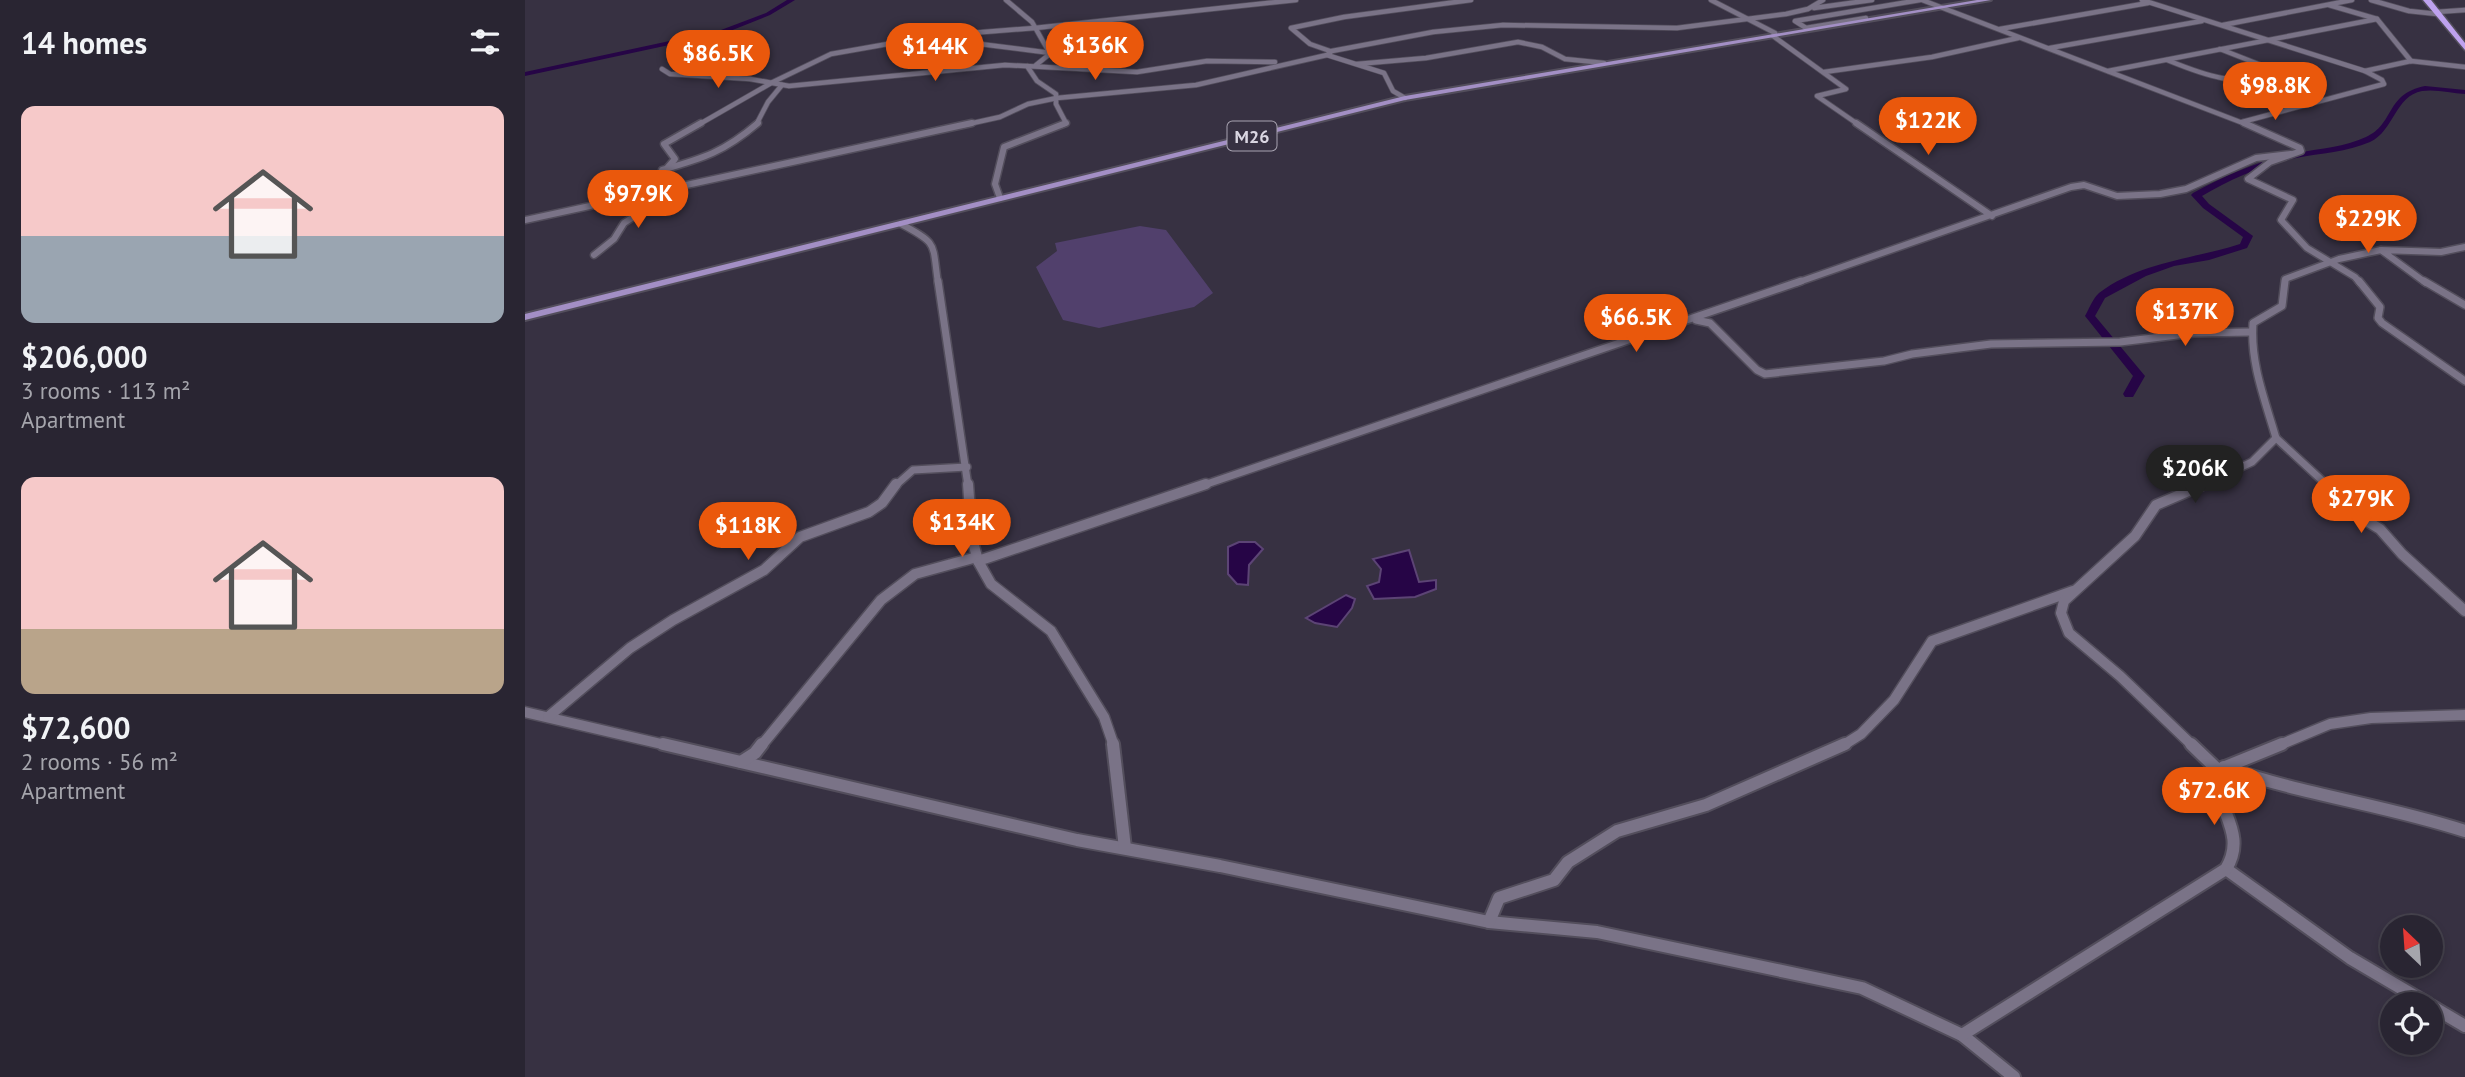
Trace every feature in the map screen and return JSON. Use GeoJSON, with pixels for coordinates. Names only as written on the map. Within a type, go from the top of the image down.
{"type":"FeatureCollection","features":[{"type":"Feature","properties":{"kind":"highway"},"geometry":{"type":"LineString","coordinates":[[2427,0],[2465,48]]}},
{"type":"Feature","properties":{"kind":"main road","name":"M26"},"geometry":{"type":"LineString","coordinates":[[525,317],[1405,98],[1988,0]]}},
{"type":"Feature","properties":{"kind":"street"},"geometry":{"type":"LineString","coordinates":[[1006,0],[1017,6],[1035,28],[1049,52],[1050,56],[1036,65]]}},
{"type":"Feature","properties":{"kind":"street"},"geometry":{"type":"LineString","coordinates":[[668,167],[675,159],[664,144],[773,82],[831,54],[928,37],[1296,0]]}},
{"type":"Feature","properties":{"kind":"street"},"geometry":{"type":"LineString","coordinates":[[1405,98],[1393,91],[1384,74],[1310,44],[1291,28],[1344,17],[1471,0]]}},
{"type":"Feature","properties":{"kind":"street"},"geometry":{"type":"LineString","coordinates":[[1711,0],[1775,33],[1773,36],[1846,90],[1817,96],[1992,216]]}},
{"type":"Feature","properties":{"kind":"street"},"geometry":{"type":"LineString","coordinates":[[1808,9],[1822,0]]}},
{"type":"Feature","properties":{"kind":"street"},"geometry":{"type":"LineString","coordinates":[[525,220],[1000,117],[1028,104],[1057,97],[1196,85],[1389,39],[1495,25],[1625,25],[1668,29],[1873,0]]}},
{"type":"Feature","properties":{"kind":"street"},"geometry":{"type":"LineString","coordinates":[[1869,19],[1806,28],[1795,21],[1921,0],[2242,121],[2302,150],[2256,170],[2248,179],[2293,200],[2281,220],[2303,246],[2352,275],[2381,307],[2378,318],[2382,323],[2465,381]]}},
{"type":"Feature","properties":{"kind":"street"},"geometry":{"type":"LineString","coordinates":[[2142,0],[2365,71],[2382,79],[2384,84],[2242,121]]}},
{"type":"Feature","properties":{"kind":"street"},"geometry":{"type":"LineString","coordinates":[[2221,25],[2352,0]]}},
{"type":"Feature","properties":{"kind":"street"},"geometry":{"type":"LineString","coordinates":[[2371,0],[2414,12],[2465,10]]}},
{"type":"Feature","properties":{"kind":"street"},"geometry":{"type":"LineString","coordinates":[[1998,29],[2151,3]]}},
{"type":"Feature","properties":{"kind":"street"},"geometry":{"type":"LineString","coordinates":[[1835,5],[1869,19]]}},
{"type":"Feature","properties":{"kind":"street"},"geometry":{"type":"LineString","coordinates":[[2329,5],[2377,19],[2411,61]]}},
{"type":"Feature","properties":{"kind":"street"},"geometry":{"type":"LineString","coordinates":[[2108,71],[2377,19]]}},
{"type":"Feature","properties":{"kind":"street"},"geometry":{"type":"LineString","coordinates":[[2049,49],[2205,20]]}},
{"type":"Feature","properties":{"kind":"street"},"geometry":{"type":"LineString","coordinates":[[909,33],[1049,52]]}},
{"type":"Feature","properties":{"kind":"street"},"geometry":{"type":"LineString","coordinates":[[1824,72],[1932,57],[2020,37]]}},
{"type":"Feature","properties":{"kind":"street"},"geometry":{"type":"LineString","coordinates":[[1357,64],[1416,60],[1518,42],[1542,47],[1565,59],[1604,64]]}},
{"type":"Feature","properties":{"kind":"street"},"geometry":{"type":"LineString","coordinates":[[2166,60],[2223,81],[2252,78],[2276,71],[2220,49]]}},
{"type":"Feature","properties":{"kind":"street"},"geometry":{"type":"LineString","coordinates":[[662,69],[670,74],[773,82],[782,85],[978,66],[1036,65],[1137,72],[1207,61],[1298,61]]}},
{"type":"Feature","properties":{"kind":"street"},"geometry":{"type":"LineString","coordinates":[[2365,71],[2411,61],[2465,67]]}},
{"type":"Feature","properties":{"kind":"street"},"geometry":{"type":"LineString","coordinates":[[1000,198],[995,184],[1002,151],[1013,142],[1065,125],[1056,104],[1057,97],[1037,82],[1027,65]]}},
{"type":"Feature","properties":{"kind":"street"},"geometry":{"type":"LineString","coordinates":[[594,256],[614,239],[624,223],[650,209],[660,192],[661,170],[708,157],[734,144],[760,121],[768,102],[782,85]]}},
{"type":"Feature","properties":{"kind":"street"},"geometry":{"type":"LineString","coordinates":[[741,762],[755,753],[881,600],[915,574],[977,559],[1691,320],[2082,185],[2117,196],[2152,195],[2182,190],[2248,161],[2275,154],[2291,154]]}},
{"type":"Feature","properties":{"kind":"street"},"geometry":{"type":"LineString","coordinates":[[901,224],[928,238],[932,244],[967,467],[972,538],[977,559],[992,584],[1051,631],[1104,717],[1115,750],[1125,848]]}},
{"type":"Feature","properties":{"kind":"street"},"geometry":{"type":"LineString","coordinates":[[2465,247],[2441,252],[2381,250],[2329,262],[2285,279],[2282,306],[2253,323],[2251,332],[2254,357],[2276,438],[2365,520],[2380,529],[2402,554],[2465,611]]}},
{"type":"Feature","properties":{"kind":"street"},"geometry":{"type":"LineString","coordinates":[[2381,250],[2427,284],[2465,305]]}},
{"type":"Feature","properties":{"kind":"street"},"geometry":{"type":"LineString","coordinates":[[1691,320],[1710,323],[1757,370],[1770,374],[1884,361],[1912,354],[1984,345],[2101,343],[2194,333],[2251,332]]}},
{"type":"Feature","properties":{"kind":"street"},"geometry":{"type":"LineString","coordinates":[[2276,438],[2252,461],[2225,478],[2156,504],[2137,534],[2064,601],[2061,613],[2069,633],[2221,769],[2289,790],[2370,804],[2465,831]]}},
{"type":"Feature","properties":{"kind":"street"},"geometry":{"type":"LineString","coordinates":[[548,717],[630,648],[673,620],[764,570],[800,537],[869,512],[882,503],[899,480],[913,470],[967,467]]}},
{"type":"Feature","properties":{"kind":"street"},"geometry":{"type":"LineString","coordinates":[[1489,922],[1499,898],[1553,880],[1568,862],[1612,833],[1706,805],[1856,738],[1894,700],[1932,641],[2078,589]]}},
{"type":"Feature","properties":{"kind":"street"},"geometry":{"type":"LineString","coordinates":[[525,712],[989,822],[1489,922],[1597,932],[1861,988],[1903,1005],[1962,1035],[2014,1077]]}},
{"type":"Feature","properties":{"kind":"street"},"geometry":{"type":"LineString","coordinates":[[1962,1035],[2227,869],[2235,859],[2237,846],[2215,777],[2221,769],[2330,724],[2362,719],[2465,715]]}},
{"type":"Feature","properties":{"kind":"street"},"geometry":{"type":"LineString","coordinates":[[2227,869],[2340,952],[2405,992]]}},
{"type":"Feature","properties":{"kind":"street"},"geometry":{"type":"LineString","coordinates":[[2443,1013],[2465,1026]]}},
{"type":"Feature","properties":{"kind":"shaded area"},"geometry":{"type":"Polygon","coordinates":[[[1140,226],[1166,230],[1213,293],[1194,307],[1099,328],[1063,320],[1036,267],[1057,251],[1055,243],[1140,226]]]}},
{"type":"Feature","properties":{"kind":"shaded area"},"geometry":{"type":"Polygon","coordinates":[[[1239,542],[1255,542],[1263,549],[1249,565],[1248,585],[1237,584],[1228,574],[1228,547],[1239,542]]]}},
{"type":"Feature","properties":{"kind":"shaded area"},"geometry":{"type":"Polygon","coordinates":[[[1409,550],[1419,582],[1436,580],[1436,589],[1415,597],[1374,599],[1367,586],[1379,582],[1381,569],[1373,559],[1409,550]]]}},
{"type":"Feature","properties":{"kind":"shaded area"},"geometry":{"type":"Polygon","coordinates":[[[1346,595],[1355,599],[1352,608],[1337,627],[1315,623],[1306,618],[1346,595]]]}},
{"type":"Feature","properties":{"kind":"waterway"},"geometry":{"type":"LineString","coordinates":[[525,74],[723,32],[768,14],[792,0]]}},
{"type":"Feature","properties":{"kind":"waterway"},"geometry":{"type":"LineString","coordinates":[[2129,394],[2139,376],[2090,316],[2101,296],[2142,274],[2172,263],[2209,257],[2244,246],[2248,236],[2206,206],[2196,195],[2263,165],[2365,141],[2378,134],[2401,100],[2416,90],[2434,88],[2465,92]]}}]}
